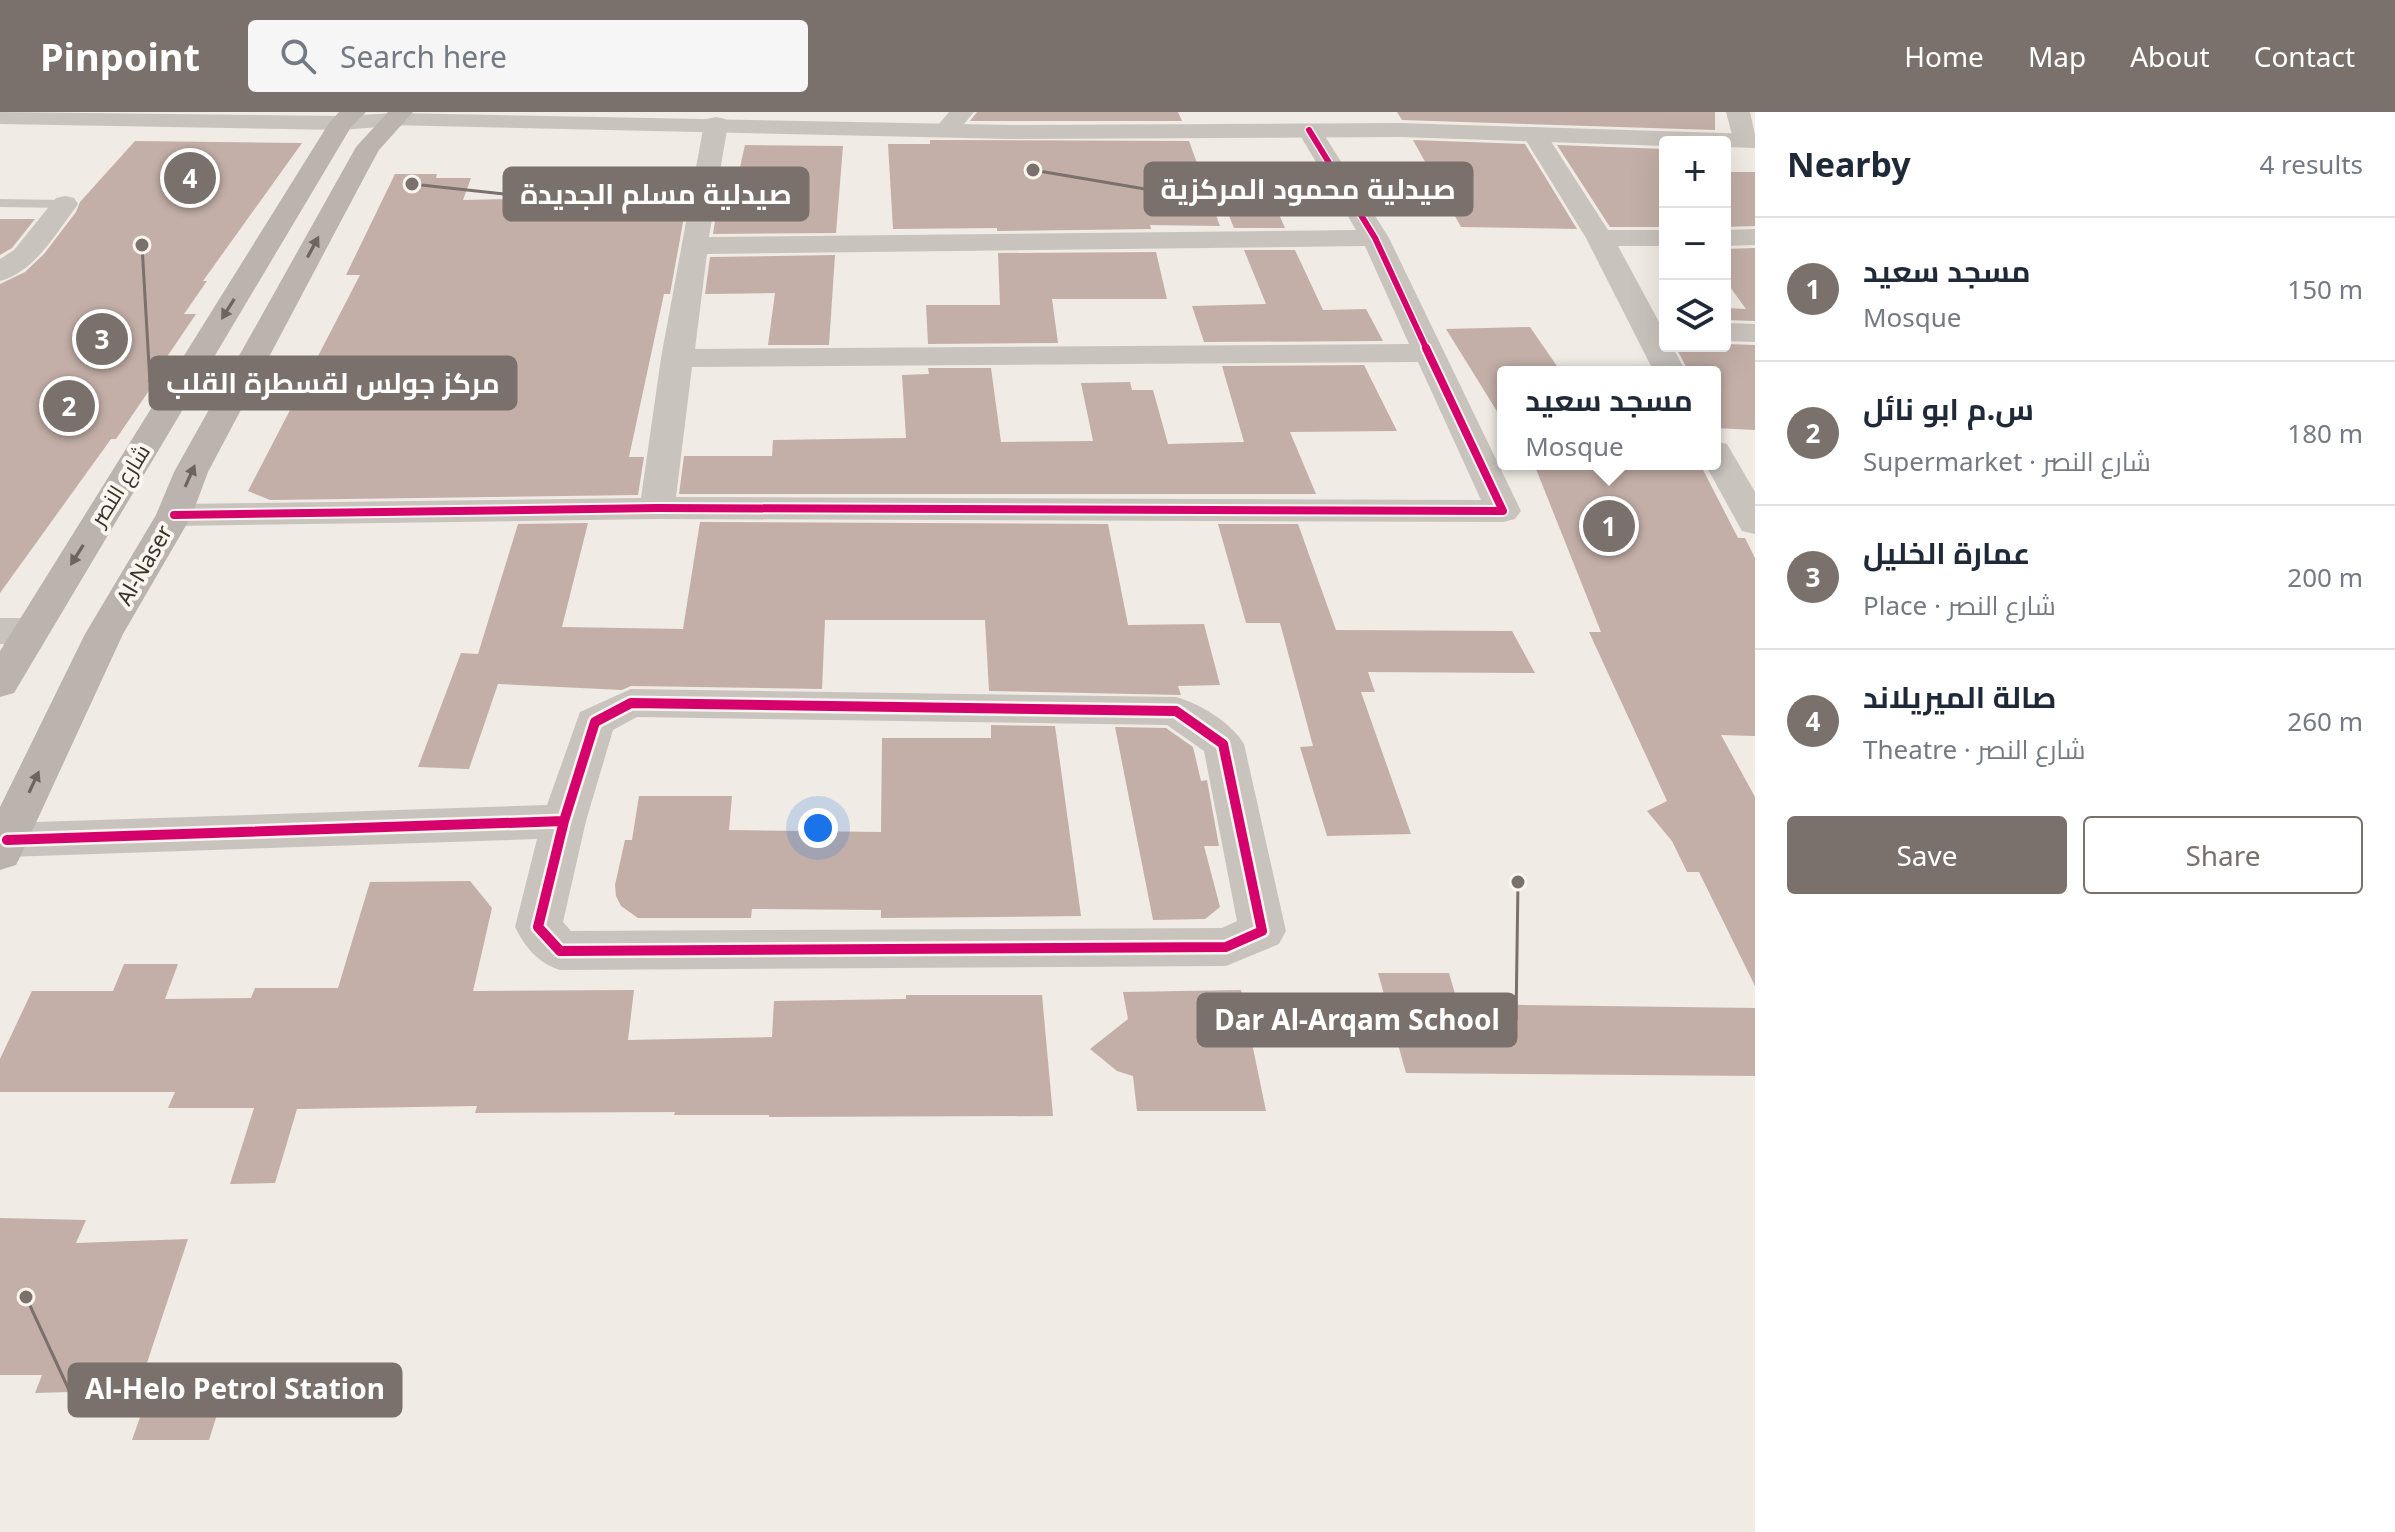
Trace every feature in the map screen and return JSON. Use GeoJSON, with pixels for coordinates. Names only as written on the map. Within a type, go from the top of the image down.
{"type":"FeatureCollection","features":[{"type":"Feature","properties":{"kind":"main road","name":"Al-Naser"},"geometry":{"type":"LineString","coordinates":[[3,846],[104,634],[174,515],[191,472],[361,159],[368,147],[398,116]]}},
{"type":"Feature","properties":{"kind":"main road","name":"شارع النصر"},"geometry":{"type":"LineString","coordinates":[[0,683],[15,631],[347,117]]}},
{"type":"Feature","properties":{"kind":"street"},"geometry":{"type":"LineString","coordinates":[[945,131],[962,112]]}},
{"type":"Feature","properties":{"kind":"street"},"geometry":{"type":"LineString","coordinates":[[0,117],[398,116],[945,131],[1309,130],[1750,141],[1738,112]]}},
{"type":"Feature","properties":{"kind":"street"},"geometry":{"type":"LineString","coordinates":[[657,508],[676,358],[716,124]]}},
{"type":"Feature","properties":{"kind":"street"},"geometry":{"type":"LineString","coordinates":[[174,515],[657,508],[1503,511],[1375,238],[1309,130]]}},
{"type":"Feature","properties":{"kind":"street"},"geometry":{"type":"LineString","coordinates":[[1534,134],[1656,331],[1668,366]]}},
{"type":"Feature","properties":{"kind":"street"},"geometry":{"type":"LineString","coordinates":[[0,272],[24,256],[65,204]]}},
{"type":"Feature","properties":{"kind":"street"},"geometry":{"type":"LineString","coordinates":[[1731,238],[1755,237]]}},
{"type":"Feature","properties":{"kind":"street"},"geometry":{"type":"LineString","coordinates":[[694,246],[1375,238]]}},
{"type":"Feature","properties":{"kind":"street"},"geometry":{"type":"LineString","coordinates":[[1600,238],[1659,238]]}},
{"type":"Feature","properties":{"kind":"street"},"geometry":{"type":"LineString","coordinates":[[1731,332],[1755,333]]}},
{"type":"Feature","properties":{"kind":"street"},"geometry":{"type":"LineString","coordinates":[[676,358],[1429,353]]}},
{"type":"Feature","properties":{"kind":"street"},"geometry":{"type":"LineString","coordinates":[[1721,462],[1755,523]]}},
{"type":"Feature","properties":{"kind":"street"},"geometry":{"type":"LineString","coordinates":[[631,703],[1176,711],[1223,744],[1262,931],[1226,947],[560,951],[538,927],[564,821],[595,722],[631,703]]}},
{"type":"Feature","properties":{"kind":"street"},"geometry":{"type":"LineString","coordinates":[[3,846],[564,821]]}},
{"type":"Feature","properties":{"kind":"lane"},"geometry":{"type":"LineString","coordinates":[[0,203],[65,204]]}},
{"type":"Feature","properties":{"kind":"building"},"geometry":{"type":"Polygon","coordinates":[[[977,112],[1178,112],[1182,121],[970,121],[977,112]]]}},
{"type":"Feature","properties":{"kind":"building"},"geometry":{"type":"Polygon","coordinates":[[[1397,112],[1715,112],[1715,130],[1402,120],[1397,112]]]}},
{"type":"Feature","properties":{"kind":"building"},"geometry":{"type":"Polygon","coordinates":[[[930,140],[1189,141],[1220,226],[1150,225],[1151,229],[997,231],[997,228],[893,229],[888,144],[930,144],[930,140]]]}},
{"type":"Feature","properties":{"kind":"building"},"geometry":{"type":"Polygon","coordinates":[[[1413,140],[1525,144],[1577,229],[1461,227],[1413,140]]]}},
{"type":"Feature","properties":{"kind":"building"},"geometry":{"type":"Polygon","coordinates":[[[135,141],[302,143],[203,281],[207,281],[184,314],[196,314],[156,373],[161,373],[116,439],[111,439],[0,593],[0,284],[25,272],[44,254],[76,212],[80,202],[135,141]]]}},
{"type":"Feature","properties":{"kind":"building"},"geometry":{"type":"Polygon","coordinates":[[[745,145],[843,146],[836,233],[713,234],[719,195],[734,194],[745,145]]]}},
{"type":"Feature","properties":{"kind":"building"},"geometry":{"type":"Polygon","coordinates":[[[1557,145],[1659,149],[1659,227],[1610,227],[1557,145]]]}},
{"type":"Feature","properties":{"kind":"building"},"geometry":{"type":"Polygon","coordinates":[[[1731,172],[1755,172],[1755,226],[1731,227],[1731,172]]]}},
{"type":"Feature","properties":{"kind":"building"},"geometry":{"type":"Polygon","coordinates":[[[395,174],[471,178],[463,200],[688,195],[670,294],[664,294],[629,457],[644,457],[638,495],[270,500],[248,491],[360,275],[346,275],[395,174]]]}},
{"type":"Feature","properties":{"kind":"building"},"geometry":{"type":"Polygon","coordinates":[[[1220,194],[1270,194],[1285,228],[1234,228],[1220,194]]]}},
{"type":"Feature","properties":{"kind":"building"},"geometry":{"type":"Polygon","coordinates":[[[0,219],[35,219],[12,248],[0,255],[0,219]]]}},
{"type":"Feature","properties":{"kind":"building"},"geometry":{"type":"Polygon","coordinates":[[[1755,248],[1755,321],[1731,320],[1731,308],[1746,309],[1731,288],[1731,249],[1755,248]]]}},
{"type":"Feature","properties":{"kind":"building"},"geometry":{"type":"Polygon","coordinates":[[[1244,250],[1295,250],[1323,310],[1366,309],[1383,341],[1204,342],[1192,306],[1266,304],[1244,250]]]}},
{"type":"Feature","properties":{"kind":"building"},"geometry":{"type":"Polygon","coordinates":[[[1156,252],[1167,299],[1052,299],[1058,343],[928,344],[926,305],[1000,305],[998,253],[1156,252]]]}},
{"type":"Feature","properties":{"kind":"building"},"geometry":{"type":"Polygon","coordinates":[[[835,255],[829,345],[768,345],[775,293],[705,294],[710,257],[835,255]]]}},
{"type":"Feature","properties":{"kind":"building"},"geometry":{"type":"Polygon","coordinates":[[[1530,327],[1557,366],[1497,366],[1497,411],[1446,329],[1530,327]]]}},
{"type":"Feature","properties":{"kind":"building"},"geometry":{"type":"Polygon","coordinates":[[[1731,344],[1755,345],[1755,430],[1721,428],[1721,366],[1686,366],[1678,352],[1731,352],[1731,344]]]}},
{"type":"Feature","properties":{"kind":"building"},"geometry":{"type":"Polygon","coordinates":[[[1364,365],[1397,431],[1290,432],[1316,494],[679,494],[684,456],[772,456],[773,440],[906,438],[902,375],[929,374],[928,368],[991,368],[1001,442],[1093,441],[1081,383],[1130,382],[1132,390],[1153,390],[1168,444],[1244,442],[1222,366],[1364,365]]]}},
{"type":"Feature","properties":{"kind":"building"},"geometry":{"type":"Polygon","coordinates":[[[1536,470],[1703,470],[1738,538],[1745,538],[1755,558],[1755,736],[1721,735],[1755,797],[1755,986],[1699,872],[1687,872],[1672,841],[1647,811],[1667,801],[1589,632],[1601,632],[1536,470]]]}},
{"type":"Feature","properties":{"kind":"building"},"geometry":{"type":"Polygon","coordinates":[[[700,522],[1108,524],[1128,625],[1204,624],[1220,685],[1178,686],[1181,695],[989,691],[985,620],[825,620],[822,689],[631,686],[622,690],[498,684],[469,769],[418,767],[461,653],[478,654],[518,524],[588,523],[562,627],[683,629],[700,522]]]}},
{"type":"Feature","properties":{"kind":"building"},"geometry":{"type":"Polygon","coordinates":[[[1218,524],[1298,524],[1336,630],[1512,631],[1535,673],[1368,672],[1375,692],[1361,692],[1411,834],[1327,836],[1300,747],[1313,746],[1280,623],[1246,623],[1218,524]]]}},
{"type":"Feature","properties":{"kind":"building"},"geometry":{"type":"Polygon","coordinates":[[[991,725],[1055,726],[1081,916],[881,918],[881,910],[752,909],[751,918],[638,918],[621,906],[616,896],[615,885],[625,840],[632,840],[639,796],[732,796],[729,830],[881,832],[882,738],[991,738],[991,725]]]}},
{"type":"Feature","properties":{"kind":"building"},"geometry":{"type":"Polygon","coordinates":[[[1115,727],[1166,728],[1193,747],[1201,781],[1207,780],[1219,846],[1204,846],[1220,907],[1205,919],[1153,920],[1115,727]]]}},
{"type":"Feature","properties":{"kind":"building"},"geometry":{"type":"Polygon","coordinates":[[[470,881],[492,908],[473,991],[634,990],[628,1040],[772,1037],[774,1001],[906,999],[906,995],[1042,995],[1053,1116],[769,1117],[674,1115],[675,1112],[475,1113],[477,1106],[297,1109],[275,1183],[230,1184],[254,1108],[168,1108],[175,1092],[0,1092],[0,1059],[32,991],[113,991],[124,964],[178,964],[165,999],[251,998],[255,988],[338,988],[370,882],[470,881]]]}},
{"type":"Feature","properties":{"kind":"building"},"geometry":{"type":"Polygon","coordinates":[[[1378,973],[1449,973],[1458,1004],[1755,1008],[1755,1076],[1406,1073],[1378,973]]]}},
{"type":"Feature","properties":{"kind":"building"},"geometry":{"type":"Polygon","coordinates":[[[1241,990],[1266,1111],[1137,1111],[1133,1076],[1117,1071],[1090,1049],[1128,1019],[1123,992],[1241,990]]]}},
{"type":"Feature","properties":{"kind":"building"},"geometry":{"type":"Polygon","coordinates":[[[0,1218],[86,1220],[76,1243],[188,1239],[138,1390],[35,1393],[42,1375],[0,1375],[0,1218]]]}},
{"type":"Feature","properties":{"kind":"building"},"geometry":{"type":"Polygon","coordinates":[[[150,1389],[225,1389],[209,1440],[132,1440],[150,1389]]]}},
{"type":"Feature","properties":{"kind":"cycle path"},"geometry":{"type":"LineString","coordinates":[[174,515],[657,508],[1503,511],[1375,238],[1309,130]]}},
{"type":"Feature","properties":{"kind":"cycle path"},"geometry":{"type":"LineString","coordinates":[[7,840],[564,821],[538,927],[560,951],[1226,947],[1262,931],[1223,744],[1176,711],[631,703],[595,722],[564,821]]}},
{"type":"Feature","properties":{"kind":"place","name":"صيدلية محمود المركزية"},"geometry":{"type":"Point","coordinates":[1033,170]}},
{"type":"Feature","properties":{"kind":"place","name":"صالة الميريلاند"},"geometry":{"type":"Point","coordinates":[190,178]}},
{"type":"Feature","properties":{"kind":"place","name":"صيدلية مسلم الجديدة"},"geometry":{"type":"Point","coordinates":[412,184]}},
{"type":"Feature","properties":{"kind":"place","name":"مركز جولس لقسطرة القلب"},"geometry":{"type":"Point","coordinates":[142,245]}},
{"type":"Feature","properties":{"kind":"place","name":"عمارة الخليل"},"geometry":{"type":"Point","coordinates":[102,339]}},
{"type":"Feature","properties":{"kind":"place","name":"س.م ابو نائل"},"geometry":{"type":"Point","coordinates":[69,406]}},
{"type":"Feature","properties":{"kind":"place","name":"مسجد سعيد"},"geometry":{"type":"Point","coordinates":[1609,526]}},
{"type":"Feature","properties":{"kind":"place","name":"Dar Al-Arqam School"},"geometry":{"type":"Point","coordinates":[1518,882]}},
{"type":"Feature","properties":{"kind":"place","name":"Al-Helo Petrol Station"},"geometry":{"type":"Point","coordinates":[26,1297]}}]}
